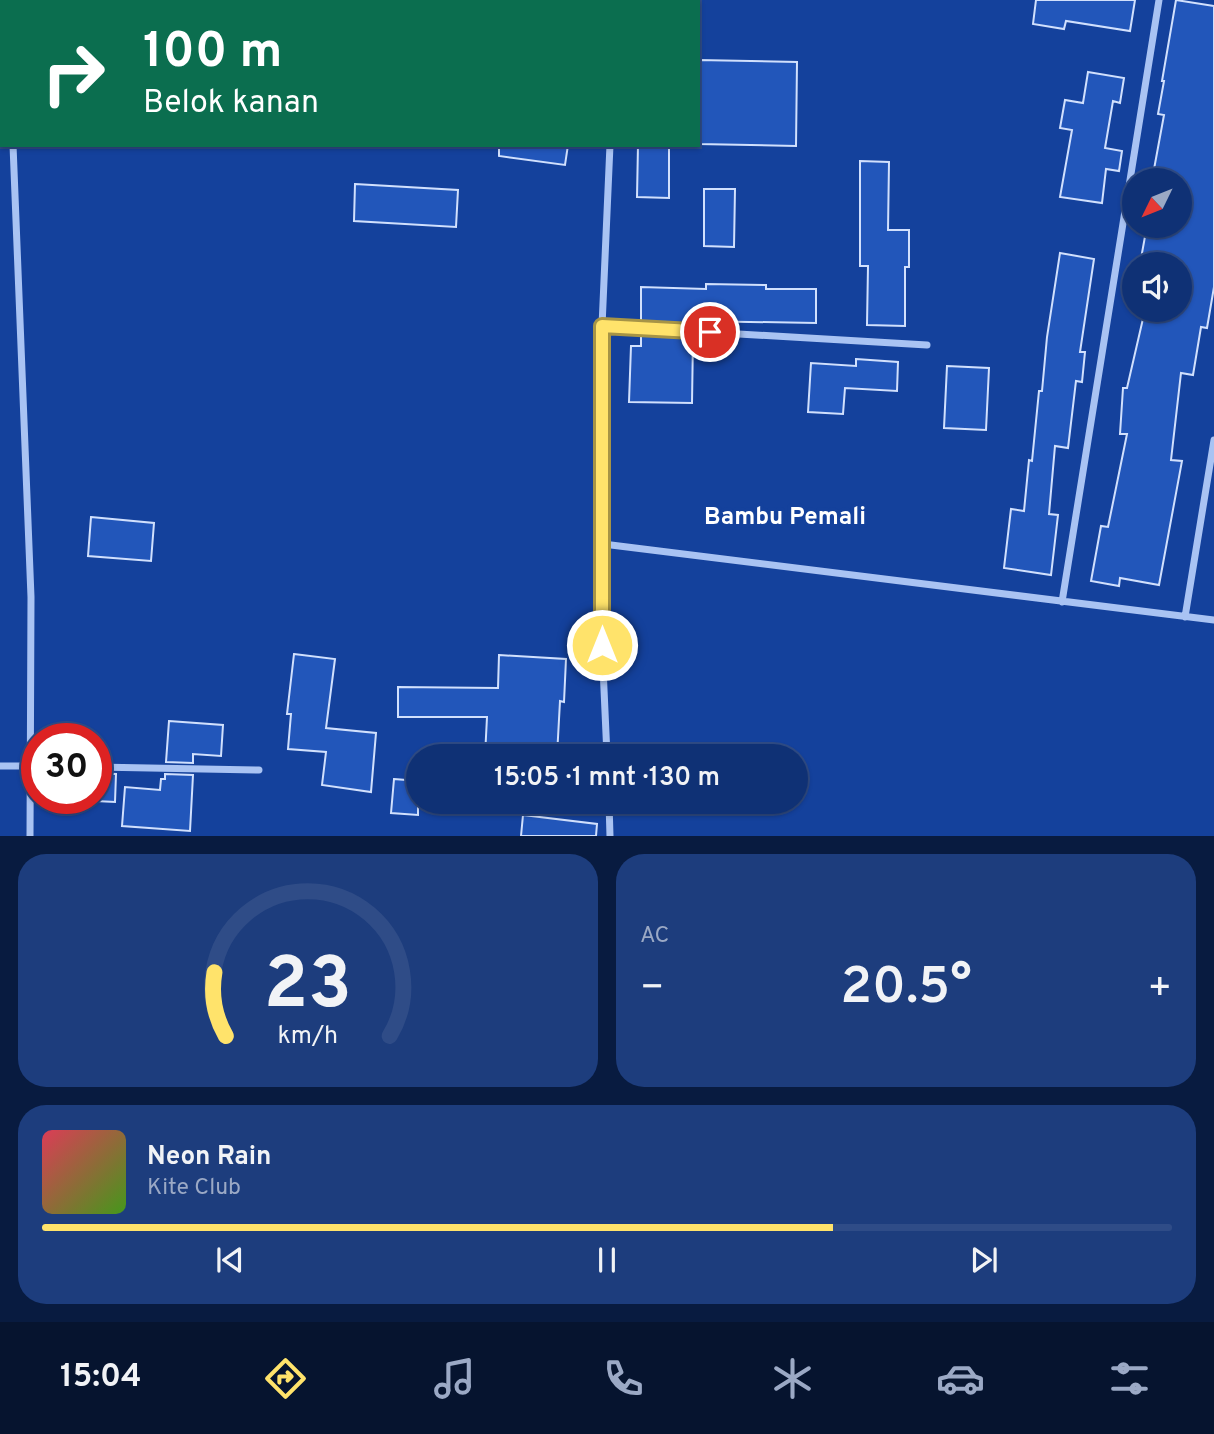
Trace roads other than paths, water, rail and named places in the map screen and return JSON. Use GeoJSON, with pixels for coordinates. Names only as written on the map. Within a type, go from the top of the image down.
{"type":"FeatureCollection","features":[{"type":"Feature","properties":{"kind":"street"},"geometry":{"type":"LineString","coordinates":[[1062,602],[1159,0]]}},
{"type":"Feature","properties":{"kind":"street"},"geometry":{"type":"LineString","coordinates":[[13,147],[31,597],[33,723]]}},
{"type":"Feature","properties":{"kind":"street"},"geometry":{"type":"LineString","coordinates":[[606,744],[602,645],[602,326],[610,147]]}},
{"type":"Feature","properties":{"kind":"street"},"geometry":{"type":"LineString","coordinates":[[602,326],[927,345]]}},
{"type":"Feature","properties":{"kind":"street"},"geometry":{"type":"LineString","coordinates":[[1185,617],[1214,440]]}},
{"type":"Feature","properties":{"kind":"street"},"geometry":{"type":"LineString","coordinates":[[603,544],[1214,620]]}},
{"type":"Feature","properties":{"kind":"street"},"geometry":{"type":"LineString","coordinates":[[0,766],[21,766]]}},
{"type":"Feature","properties":{"kind":"street"},"geometry":{"type":"LineString","coordinates":[[112,767],[259,770]]}},
{"type":"Feature","properties":{"kind":"street"},"geometry":{"type":"LineString","coordinates":[[30,835],[31,814]]}},
{"type":"Feature","properties":{"kind":"street"},"geometry":{"type":"LineString","coordinates":[[609,814],[610,835]]}},
{"type":"Feature","properties":{"kind":"district","name":"Bambu Pemali"},"geometry":{"type":"Point","coordinates":[785,518]}}]}
